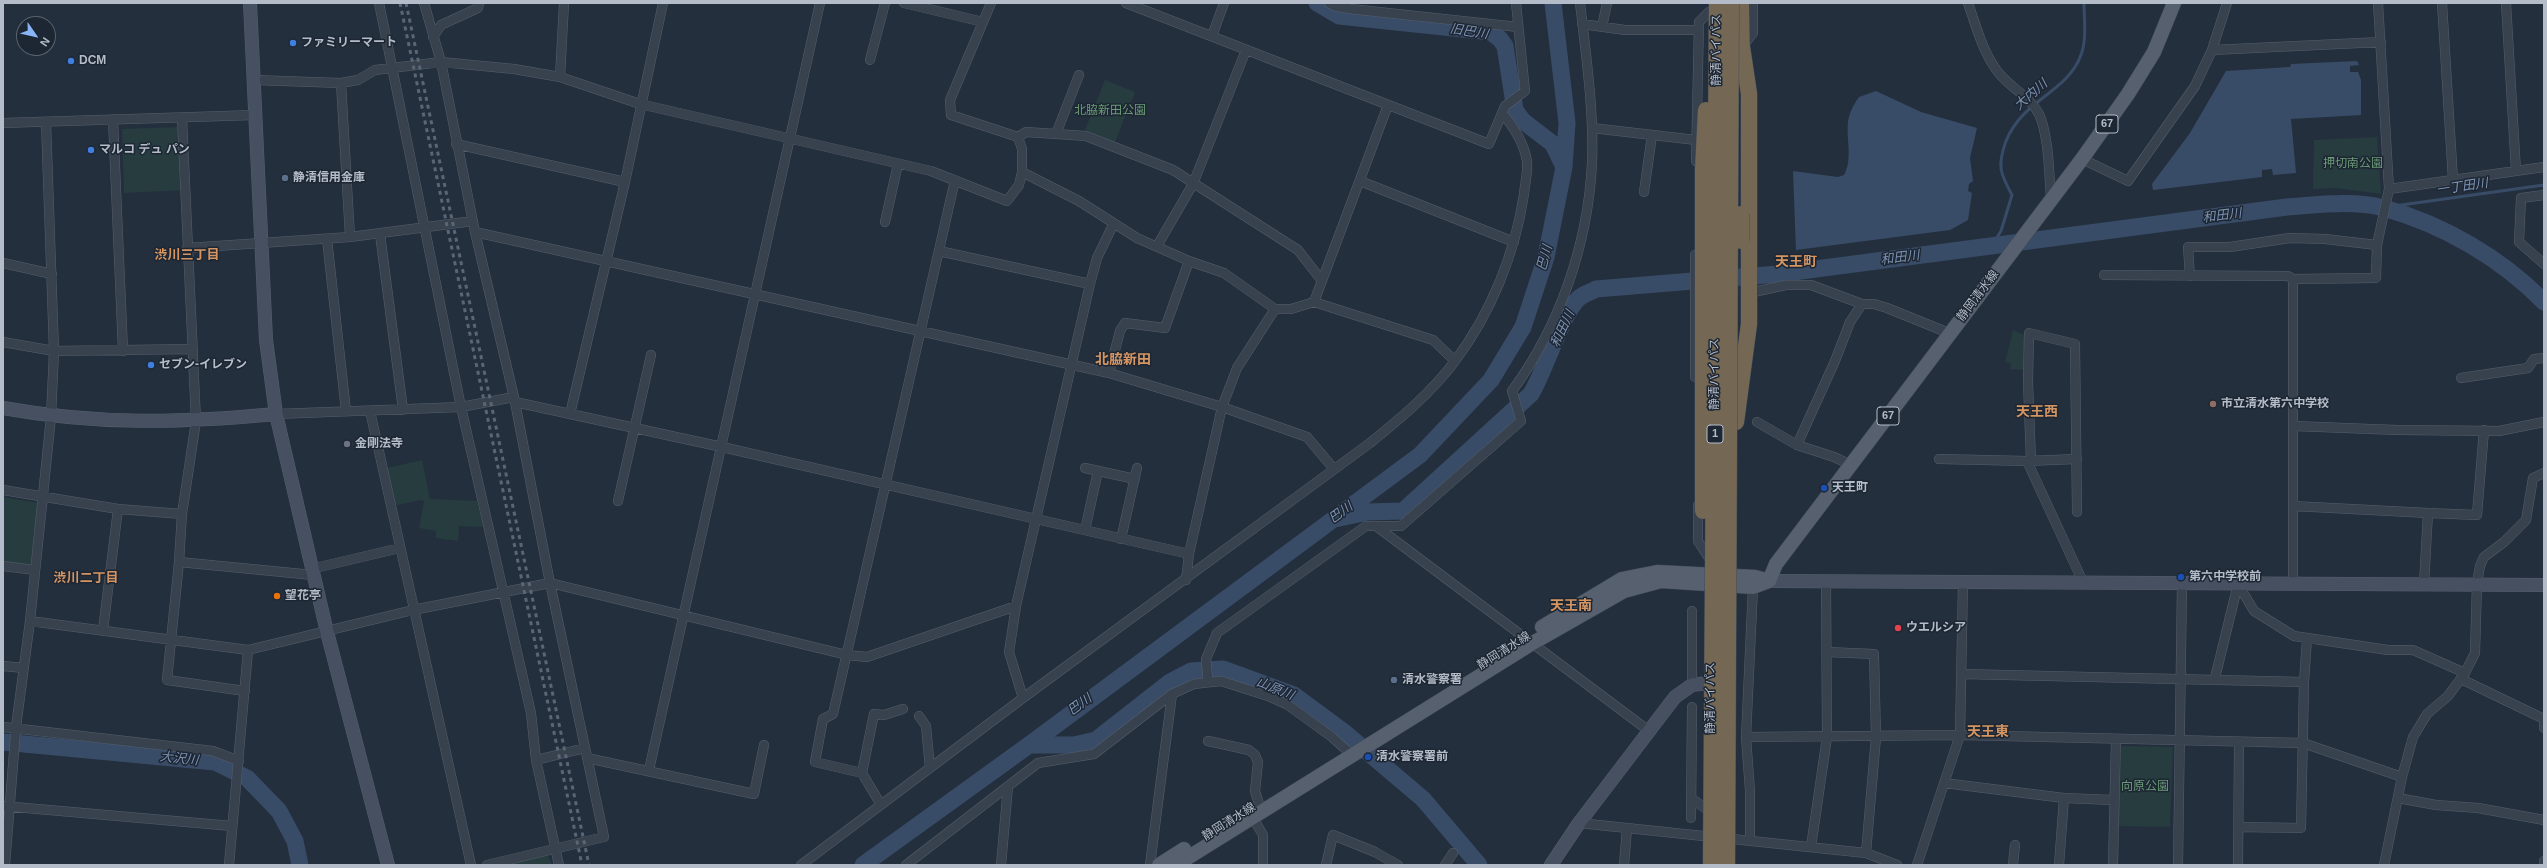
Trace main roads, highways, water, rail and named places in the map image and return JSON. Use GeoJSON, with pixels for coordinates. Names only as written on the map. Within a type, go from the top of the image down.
{"type":"FeatureCollection","features":[{"type":"Feature","properties":{"kind":"highway","name":"静清バイパス"},"geometry":{"type":"LineString","coordinates":[[1715,854],[1731,3]]}},
{"type":"Feature","properties":{"kind":"highway"},"geometry":{"type":"LineString","coordinates":[[1718,682],[1737,600],[1741,214],[1741,3]]}},
{"type":"Feature","properties":{"kind":"highway","name":"静清バイパス"},"geometry":{"type":"LineString","coordinates":[[1712,6],[1718,682],[1727,865]]}},
{"type":"Feature","properties":{"kind":"highway"},"geometry":{"type":"LineString","coordinates":[[1712,6],[1718,682],[1715,854]]}},
{"type":"Feature","properties":{"kind":"highway"},"geometry":{"type":"LineString","coordinates":[[1734,865],[1733,581],[1736,409],[1749,324],[1750,94],[1742,47]]}},
{"type":"Feature","properties":{"kind":"highway"},"geometry":{"type":"LineString","coordinates":[[1712,94],[1706,110],[1703,170],[1703,548],[1705,624],[1718,682]]}},
{"type":"Feature","properties":{"kind":"main road","name":"静岡清水線"},"geometry":{"type":"LineString","coordinates":[[1176,865],[1253,818],[1350,753],[1528,642],[1622,579],[1658,572],[1716,575],[1753,588],[1769,581],[1776,564],[2010,252],[2082,159],[2128,94],[2154,52],[2174,3]]}},
{"type":"Feature","properties":{"kind":"main road","name":"静岡清水線"},"geometry":{"type":"LineString","coordinates":[[1733,581],[1755,577],[1769,581]]}},
{"type":"Feature","properties":{"kind":"main road","name":"静岡清水線"},"geometry":{"type":"LineString","coordinates":[[1159,865],[1259,804],[1350,753]]}},
{"type":"Feature","properties":{"kind":"water"},"geometry":{"type":"Polygon","coordinates":[[[2357,61],[2359,65],[2350,66],[2350,72],[2358,72],[2361,80],[2361,115],[2291,119],[2296,173],[2273,175],[2272,169],[2262,170],[2262,177],[2153,190],[2152,184],[2190,133],[2226,71],[2290,67],[2291,64],[2357,61]]]}},
{"type":"Feature","properties":{"kind":"water"},"geometry":{"type":"Polygon","coordinates":[[[1876,91],[1921,112],[1977,128],[1970,158],[1973,181],[1969,184],[1968,191],[1972,193],[1968,220],[1950,230],[1796,250],[1793,171],[1838,177],[1844,175],[1847,169],[1849,156],[1848,129],[1851,112],[1859,97],[1876,91]]]}},
{"type":"Feature","properties":{"kind":"waterway","name":"旧巴川"},"geometry":{"type":"LineString","coordinates":[[1317,3],[1339,16],[1491,32],[1500,39],[1505,46],[1515,110],[1523,121],[1553,144],[1563,165]]}},
{"type":"Feature","properties":{"kind":"waterway","name":"巴川"},"geometry":{"type":"LineString","coordinates":[[863,865],[1029,745],[1420,455],[1491,380],[1523,327],[1546,257],[1564,167],[1567,123],[1553,3]]}},
{"type":"Feature","properties":{"kind":"waterway","name":"大内川"},"geometry":{"type":"LineString","coordinates":[[1991,247],[2001,231],[2012,195],[2002,175],[2001,169],[2001,157],[2006,141],[2023,115],[2066,79],[2074,68],[2083,49],[2085,29],[2084,3]]}},
{"type":"Feature","properties":{"kind":"waterway","name":"一丁田川"},"geometry":{"type":"LineString","coordinates":[[2387,207],[2544,185]]}},
{"type":"Feature","properties":{"kind":"waterway","name":"和田川"},"geometry":{"type":"LineString","coordinates":[[1335,519],[1367,512],[1403,511],[1531,394],[1566,316],[1579,298],[1596,289],[1778,274],[2287,207],[2323,204],[2360,204],[2384,208],[2406,215],[2450,234],[2490,257],[2509,271],[2544,302]]}},
{"type":"Feature","properties":{"kind":"waterway","name":"山原川"},"geometry":{"type":"LineString","coordinates":[[1029,745],[1074,745],[1096,740],[1170,682],[1191,671],[1223,669],[1294,695],[1344,732],[1423,799],[1479,865]]}},
{"type":"Feature","properties":{"kind":"waterway","name":"大沢川"},"geometry":{"type":"LineString","coordinates":[[3,742],[215,762],[247,778],[279,811],[295,841],[300,865]]}},
{"type":"Feature","properties":{"kind":"railway"},"geometry":{"type":"LineString","coordinates":[[400,3],[582,865]]}},
{"type":"Feature","properties":{"kind":"railway"},"geometry":{"type":"LineString","coordinates":[[406,3],[589,865]]}},
{"type":"Feature","properties":{"kind":"place","name":"ファミリーマート"},"geometry":{"type":"Point","coordinates":[293,43]}},
{"type":"Feature","properties":{"kind":"place","name":"DCM"},"geometry":{"type":"Point","coordinates":[71,61]}},
{"type":"Feature","properties":{"kind":"place","name":"マルコ デュ パン"},"geometry":{"type":"Point","coordinates":[91,150]}},
{"type":"Feature","properties":{"kind":"place","name":"静清信用金庫"},"geometry":{"type":"Point","coordinates":[285,178]}},
{"type":"Feature","properties":{"kind":"place","name":"セブン-イレブン"},"geometry":{"type":"Point","coordinates":[151,365]}},
{"type":"Feature","properties":{"kind":"place","name":"市立清水第六中学校"},"geometry":{"type":"Point","coordinates":[2213,404]}},
{"type":"Feature","properties":{"kind":"place","name":"金剛法寺"},"geometry":{"type":"Point","coordinates":[347,444]}},
{"type":"Feature","properties":{"kind":"place","name":"天王町"},"geometry":{"type":"Point","coordinates":[1824,488]}},
{"type":"Feature","properties":{"kind":"place","name":"第六中学校前"},"geometry":{"type":"Point","coordinates":[2181,577]}},
{"type":"Feature","properties":{"kind":"place","name":"望花亭"},"geometry":{"type":"Point","coordinates":[277,596]}},
{"type":"Feature","properties":{"kind":"place","name":"ウエルシア"},"geometry":{"type":"Point","coordinates":[1898,628]}},
{"type":"Feature","properties":{"kind":"place","name":"清水警察署"},"geometry":{"type":"Point","coordinates":[1394,680]}},
{"type":"Feature","properties":{"kind":"place","name":"清水警察署前"},"geometry":{"type":"Point","coordinates":[1368,757]}},
{"type":"Feature","properties":{"kind":"district","name":"渋川三丁目"},"geometry":{"type":"Point","coordinates":[187,255]}},
{"type":"Feature","properties":{"kind":"district","name":"天王町"},"geometry":{"type":"Point","coordinates":[1796,262]}},
{"type":"Feature","properties":{"kind":"district","name":"北脇新田"},"geometry":{"type":"Point","coordinates":[1123,360]}},
{"type":"Feature","properties":{"kind":"district","name":"天王西"},"geometry":{"type":"Point","coordinates":[2037,412]}},
{"type":"Feature","properties":{"kind":"district","name":"渋川二丁目"},"geometry":{"type":"Point","coordinates":[86,578]}},
{"type":"Feature","properties":{"kind":"district","name":"天王南"},"geometry":{"type":"Point","coordinates":[1571,606]}},
{"type":"Feature","properties":{"kind":"district","name":"天王東"},"geometry":{"type":"Point","coordinates":[1988,732]}},
{"type":"Feature","properties":{"kind":"park label","name":"北脇新田公園"},"geometry":{"type":"Point","coordinates":[1110,111]}},
{"type":"Feature","properties":{"kind":"park label","name":"押切南公園"},"geometry":{"type":"Point","coordinates":[2353,164]}},
{"type":"Feature","properties":{"kind":"park label","name":"向原公園"},"geometry":{"type":"Point","coordinates":[2145,787]}}]}
